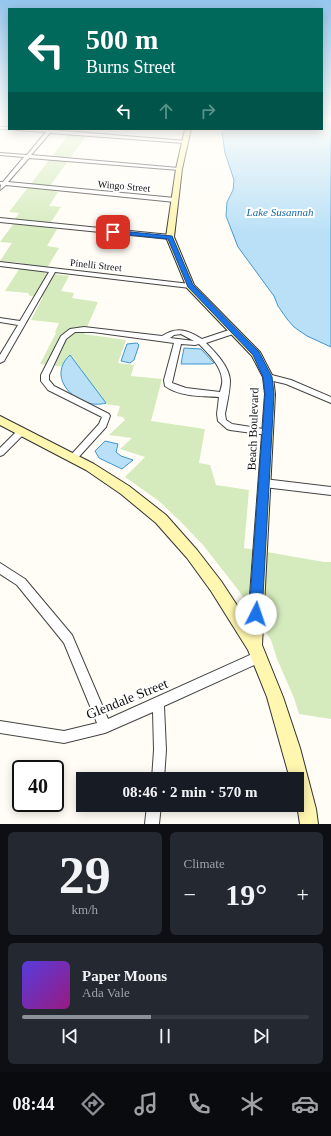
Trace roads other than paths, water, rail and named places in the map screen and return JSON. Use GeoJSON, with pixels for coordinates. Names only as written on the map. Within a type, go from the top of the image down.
{"type":"FeatureCollection","features":[{"type":"Feature","properties":{"kind":"street"},"geometry":{"type":"LineString","coordinates":[[0,189],[2,184],[26,157]]}},
{"type":"Feature","properties":{"kind":"street"},"geometry":{"type":"LineString","coordinates":[[44,157],[179,169]]}},
{"type":"Feature","properties":{"kind":"street","name":"Beach Boulevard"},"geometry":{"type":"LineString","coordinates":[[181,157],[170,237],[190,286],[256,354],[268,377],[270,394],[256,651]]}},
{"type":"Feature","properties":{"kind":"street","name":"Wingo Street"},"geometry":{"type":"LineString","coordinates":[[2,184],[175,200]]}},
{"type":"Feature","properties":{"kind":"street"},"geometry":{"type":"LineString","coordinates":[[0,220],[170,237]]}},
{"type":"Feature","properties":{"kind":"street","name":"Pinelli Street"},"geometry":{"type":"LineString","coordinates":[[0,264],[190,286]]}},
{"type":"Feature","properties":{"kind":"street"},"geometry":{"type":"LineString","coordinates":[[0,361],[53,270]]}},
{"type":"Feature","properties":{"kind":"street"},"geometry":{"type":"LineString","coordinates":[[0,320],[22,322]]}},
{"type":"Feature","properties":{"kind":"street"},"geometry":{"type":"LineString","coordinates":[[74,458],[103,426],[106,416],[47,385],[45,381],[45,375],[63,338],[67,333],[81,329],[178,341],[201,342],[234,331]]}},
{"type":"Feature","properties":{"kind":"street"},"geometry":{"type":"LineString","coordinates":[[163,339],[168,334],[178,332],[193,335],[201,342],[212,353],[225,373],[226,379],[221,414],[222,421],[230,427],[267,432]]}},
{"type":"Feature","properties":{"kind":"street"},"geometry":{"type":"LineString","coordinates":[[178,341],[168,384],[170,387],[179,390],[224,395]]}},
{"type":"Feature","properties":{"kind":"street"},"geometry":{"type":"LineString","coordinates":[[268,377],[288,382],[331,400]]}},
{"type":"Feature","properties":{"kind":"street"},"geometry":{"type":"LineString","coordinates":[[0,420],[74,458],[125,490],[161,519],[192,554],[216,586],[256,651],[276,698],[291,748],[309,824]]}},
{"type":"Feature","properties":{"kind":"street"},"geometry":{"type":"LineString","coordinates":[[0,453],[22,431]]}},
{"type":"Feature","properties":{"kind":"street"},"geometry":{"type":"LineString","coordinates":[[264,483],[331,491]]}},
{"type":"Feature","properties":{"kind":"street"},"geometry":{"type":"LineString","coordinates":[[0,568],[21,582],[68,638],[105,727]]}},
{"type":"Feature","properties":{"kind":"street","name":"Glendale Street"},"geometry":{"type":"LineString","coordinates":[[0,727],[64,737],[105,727],[158,703],[256,651]]}},
{"type":"Feature","properties":{"kind":"street"},"geometry":{"type":"LineString","coordinates":[[158,703],[160,731],[159,772]]}},
{"type":"Feature","properties":{"kind":"street"},"geometry":{"type":"LineString","coordinates":[[152,824],[153,812]]}},
{"type":"Feature","properties":{"kind":"water","name":"Lake Susannah"},"geometry":{"type":"Polygon","coordinates":[[[226,157],[331,157],[331,347],[307,336],[294,327],[278,306],[274,296],[238,247],[226,216],[227,202],[233,190],[234,180],[226,157]]]}},
{"type":"Feature","properties":{"kind":"water"},"geometry":{"type":"Polygon","coordinates":[[[137,343],[139,345],[134,360],[130,363],[121,361],[127,344],[137,343]]]}},
{"type":"Feature","properties":{"kind":"water"},"geometry":{"type":"Polygon","coordinates":[[[184,348],[201,349],[214,363],[181,364],[184,348]]]}},
{"type":"Feature","properties":{"kind":"water"},"geometry":{"type":"Polygon","coordinates":[[[70,355],[106,403],[96,404],[86,402],[76,398],[68,391],[63,383],[61,374],[63,364],[70,355]]]}},
{"type":"Feature","properties":{"kind":"water"},"geometry":{"type":"Polygon","coordinates":[[[105,441],[118,444],[116,452],[121,456],[133,460],[122,469],[99,458],[95,451],[105,441]]]}}]}
